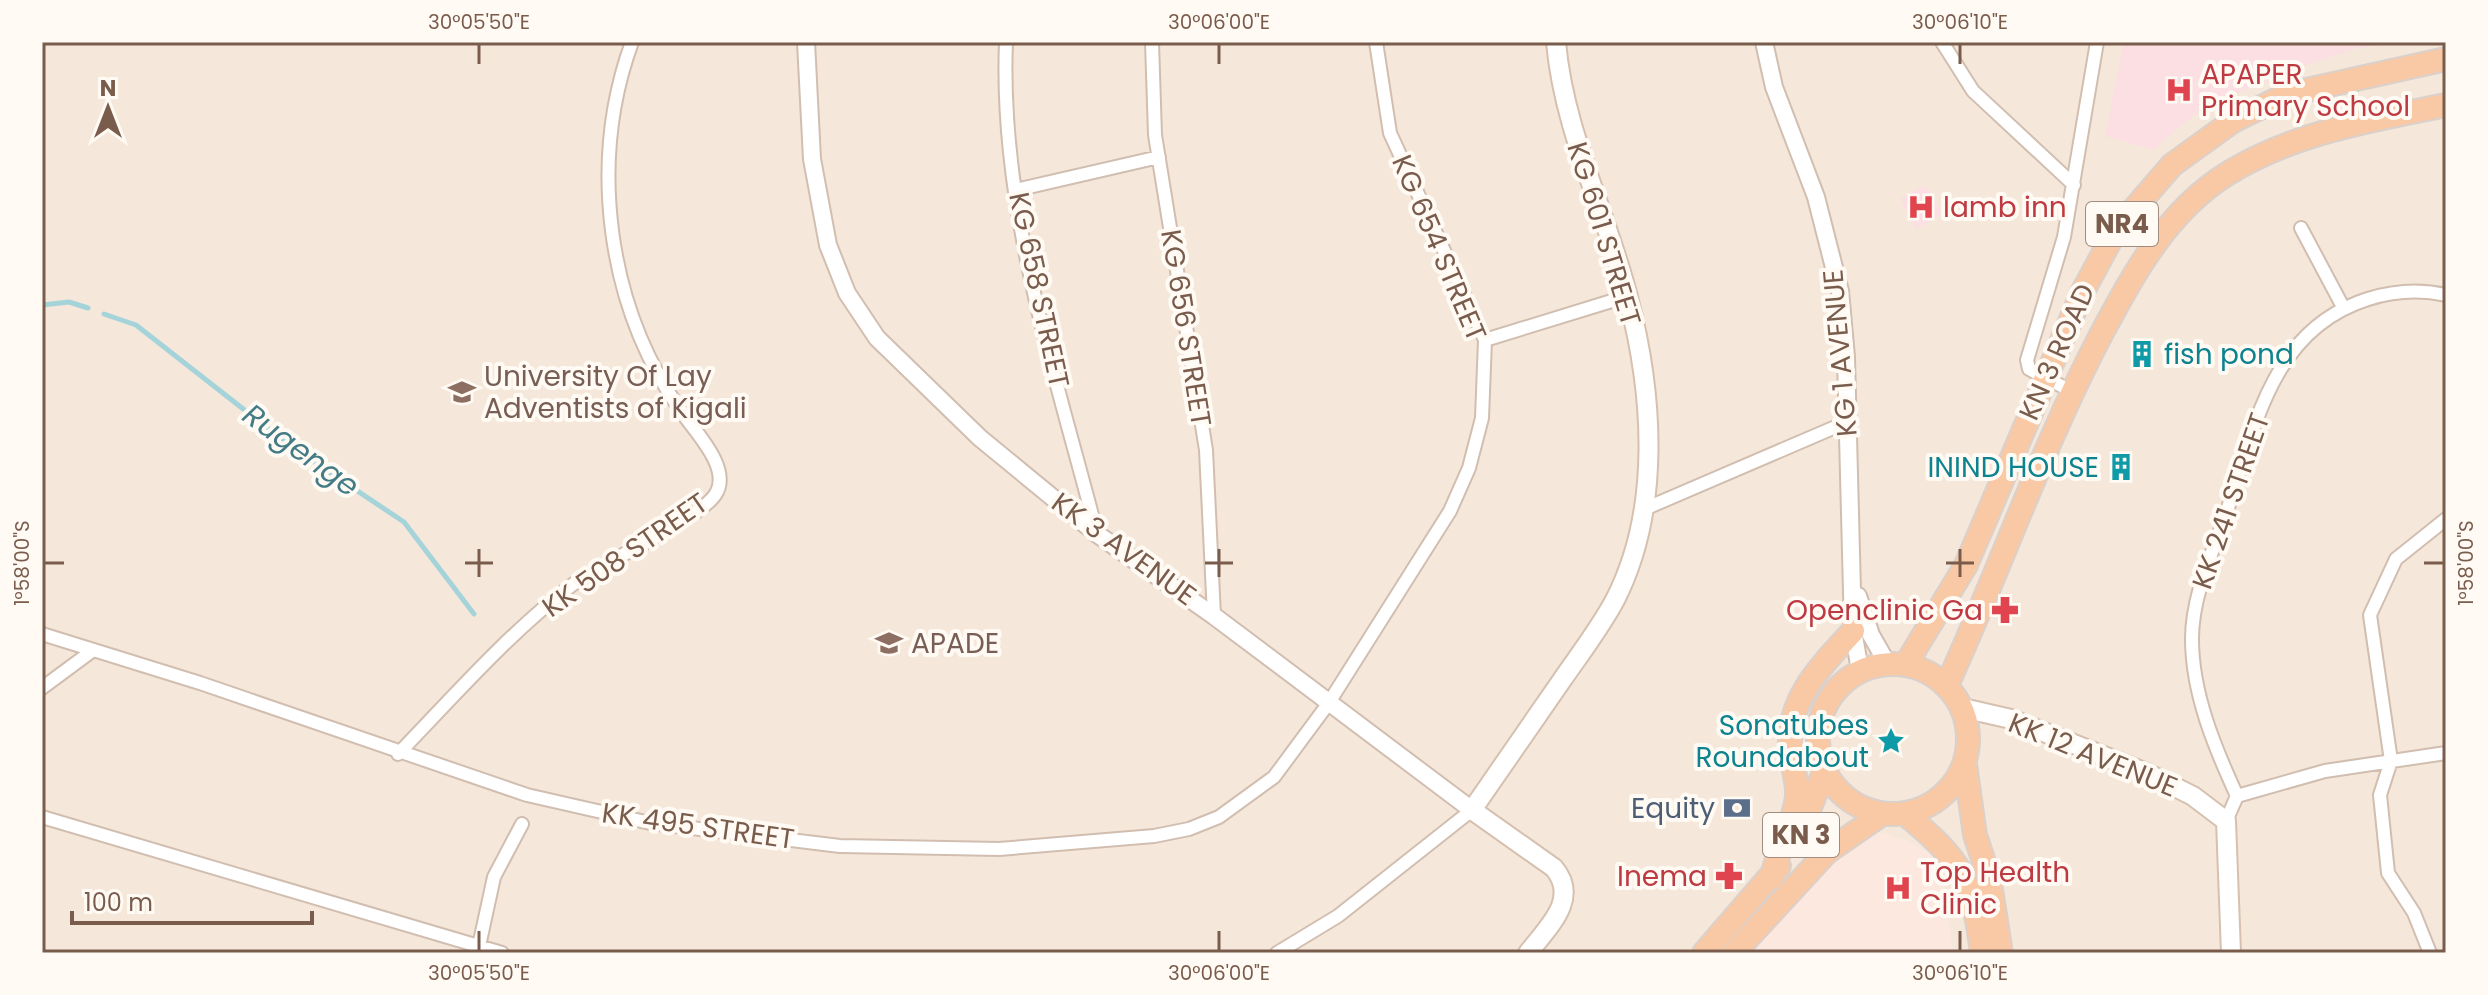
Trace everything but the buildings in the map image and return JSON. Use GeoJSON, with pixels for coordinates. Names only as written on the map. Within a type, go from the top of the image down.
{"type":"FeatureCollection","features":[{"type":"Feature","properties":{"kind":"highway","name":"KN 3 ROAD"},"geometry":{"type":"LineString","coordinates":[[1897,664],[1966,565],[2044,377],[2083,291],[2116,230],[2172,165],[2233,121],[2288,94],[2446,59]]}},
{"type":"Feature","properties":{"kind":"highway","name":"KN 3 ROAD"},"geometry":{"type":"LineString","coordinates":[[1947,685],[2071,391],[2142,259],[2181,210],[2227,174],[2288,145],[2345,125],[2446,105]]}},
{"type":"Feature","properties":{"kind":"highway"},"geometry":{"type":"LineString","coordinates":[[1734,953],[1773,888],[1776,853],[1793,818],[1797,792],[1790,746],[1793,715],[1803,690],[1853,631]]}},
{"type":"Feature","properties":{"kind":"highway"},"geometry":{"type":"LineString","coordinates":[[1982,953],[1969,886],[1951,853],[1894,814],[1859,807],[1839,792],[1824,772],[1817,749],[1818,724],[1828,698],[1860,670],[1897,664],[1928,671],[1947,685],[1963,708],[1969,736],[1965,764],[1975,835],[1989,877],[2001,953]]}},
{"type":"Feature","properties":{"kind":"highway"},"geometry":{"type":"LineString","coordinates":[[1894,814],[1931,805],[1952,787],[1965,764]]}},
{"type":"Feature","properties":{"kind":"highway","name":"KN 3"},"geometry":{"type":"LineString","coordinates":[[1773,888],[1801,833],[1824,772]]}},
{"type":"Feature","properties":{"kind":"highway","name":"KN 3"},"geometry":{"type":"LineString","coordinates":[[1773,888],[1827,852],[1894,814]]}},
{"type":"Feature","properties":{"kind":"highway"},"geometry":{"type":"LineString","coordinates":[[1704,953],[1773,888]]}},
{"type":"Feature","properties":{"kind":"main road","name":"KG 601 STREET"},"geometry":{"type":"LineString","coordinates":[[1472,810],[1615,599],[1632,559],[1649,450],[1647,393],[1628,296],[1572,135],[1559,84],[1556,42]]}},
{"type":"Feature","properties":{"kind":"main road","name":"KK 12 AVENUE"},"geometry":{"type":"LineString","coordinates":[[1963,708],[2011,719],[2149,774],[2193,796],[2226,821]]}},
{"type":"Feature","properties":{"kind":"main road","name":"KK 3 AVENUE"},"geometry":{"type":"LineString","coordinates":[[1472,810],[1554,868],[1564,879],[1566,896],[1559,914],[1528,953]]}},
{"type":"Feature","properties":{"kind":"main road"},"geometry":{"type":"LineString","coordinates":[[2226,821],[2231,953]]}},
{"type":"Feature","properties":{"kind":"street","name":"KK 508 STREET"},"geometry":{"type":"LineString","coordinates":[[398,754],[556,598],[591,572],[704,507],[720,483],[719,471],[708,450],[652,368],[627,305],[616,259],[610,210],[610,135],[618,86],[632,42]]}},
{"type":"Feature","properties":{"kind":"street","name":"KK 3 AVENUE"},"geometry":{"type":"LineString","coordinates":[[806,42],[817,198],[828,245],[847,293],[877,338],[927,389],[1097,534],[1214,616],[1472,810]]}},
{"type":"Feature","properties":{"kind":"street","name":"KG 658 STREET"},"geometry":{"type":"LineString","coordinates":[[1006,42],[1007,117],[1032,280],[1097,534]]}},
{"type":"Feature","properties":{"kind":"street","name":"KG 656 STREET"},"geometry":{"type":"LineString","coordinates":[[1152,42],[1151,79],[1159,157],[1206,450],[1214,616]]}},
{"type":"Feature","properties":{"kind":"street","name":"KG 654 STREET"},"geometry":{"type":"LineString","coordinates":[[1328,704],[1450,511],[1469,468],[1482,418],[1485,340],[1390,133],[1376,42]]}},
{"type":"Feature","properties":{"kind":"street","name":"KG 1 AVENUE"},"geometry":{"type":"LineString","coordinates":[[1764,42],[1774,87],[1816,197],[1840,291],[1853,631],[1860,670]]}},
{"type":"Feature","properties":{"kind":"street"},"geometry":{"type":"LineString","coordinates":[[1942,42],[1973,91],[2074,185]]}},
{"type":"Feature","properties":{"kind":"street"},"geometry":{"type":"LineString","coordinates":[[2071,391],[2029,369],[2027,360],[2064,237],[2097,42]]}},
{"type":"Feature","properties":{"kind":"street"},"geometry":{"type":"LineString","coordinates":[[1016,190],[1159,157]]}},
{"type":"Feature","properties":{"kind":"street"},"geometry":{"type":"LineString","coordinates":[[2301,228],[2343,307]]}},
{"type":"Feature","properties":{"kind":"street","name":"KK 241 STREET"},"geometry":{"type":"LineString","coordinates":[[2237,796],[2214,747],[2200,694],[2193,659],[2194,612],[2265,398],[2283,361],[2313,327],[2343,307],[2387,294],[2426,291],[2446,295]]}},
{"type":"Feature","properties":{"kind":"street"},"geometry":{"type":"LineString","coordinates":[[1485,340],[1628,296]]}},
{"type":"Feature","properties":{"kind":"street"},"geometry":{"type":"LineString","coordinates":[[1642,510],[1847,422]]}},
{"type":"Feature","properties":{"kind":"street"},"geometry":{"type":"LineString","coordinates":[[2430,953],[2414,913],[2388,873],[2380,795],[2391,761],[2370,615],[2396,559],[2446,519]]}},
{"type":"Feature","properties":{"kind":"street","name":"KG 1 AVENUE"},"geometry":{"type":"LineString","coordinates":[[1853,579],[1862,612],[1897,664]]}},
{"type":"Feature","properties":{"kind":"street","name":"KK 495 STREET"},"geometry":{"type":"LineString","coordinates":[[42,634],[200,683],[398,754],[527,795],[650,823],[840,846],[999,849],[1154,836],[1189,829],[1219,817],[1274,777],[1328,704]]}},
{"type":"Feature","properties":{"kind":"street"},"geometry":{"type":"LineString","coordinates":[[42,688],[92,651]]}},
{"type":"Feature","properties":{"kind":"street"},"geometry":{"type":"LineString","coordinates":[[2226,821],[2237,796],[2325,771],[2446,753]]}},
{"type":"Feature","properties":{"kind":"street"},"geometry":{"type":"LineString","coordinates":[[1277,953],[1338,916],[1472,810]]}},
{"type":"Feature","properties":{"kind":"street"},"geometry":{"type":"LineString","coordinates":[[42,817],[502,953]]}},
{"type":"Feature","properties":{"kind":"street"},"geometry":{"type":"LineString","coordinates":[[479,946],[494,877],[522,824]]}},
{"type":"Feature","properties":{"kind":"shaded area"},"geometry":{"type":"Polygon","coordinates":[[[42,42],[2446,42],[2446,953],[42,953],[42,42]]]}},
{"type":"Feature","properties":{"kind":"shaded area","name":"APAPER Primary School"},"geometry":{"type":"Polygon","coordinates":[[[2124,42],[2406,42],[2358,48],[2284,73],[2202,108],[2153,150],[2105,136],[2124,42]]]}},
{"type":"Feature","properties":{"kind":"shaded area","name":"lamb inn"},"geometry":{"type":"Polygon","coordinates":[[[1926,185],[1942,214],[1916,229],[1900,199],[1926,185]]]}},
{"type":"Feature","properties":{"kind":"shaded area"},"geometry":{"type":"Polygon","coordinates":[[[1871,830],[1905,840],[1931,854],[1943,875],[1953,953],[1737,953],[1807,872],[1871,830]]]}},
{"type":"Feature","properties":{"kind":"waterway","name":"Rugenge"},"geometry":{"type":"LineString","coordinates":[[42,305],[69,302],[88,308]]}},
{"type":"Feature","properties":{"kind":"waterway","name":"Rugenge"},"geometry":{"type":"LineString","coordinates":[[104,314],[136,325],[293,448],[404,522],[474,614]]}},
{"type":"Feature","properties":{"kind":"place","name":"APAPER Primary School"},"geometry":{"type":"Point","coordinates":[2179,90]}},
{"type":"Feature","properties":{"kind":"place","name":"lamb inn"},"geometry":{"type":"Point","coordinates":[1921,207]}},
{"type":"Feature","properties":{"kind":"place","name":"fish pond"},"geometry":{"type":"Point","coordinates":[2142,354]}},
{"type":"Feature","properties":{"kind":"place","name":"University Of Lay Adventists of Kigali"},"geometry":{"type":"Point","coordinates":[462,392]}},
{"type":"Feature","properties":{"kind":"place","name":"ININD HOUSE"},"geometry":{"type":"Point","coordinates":[2121,467]}},
{"type":"Feature","properties":{"kind":"place","name":"Openclinic Ga"},"geometry":{"type":"Point","coordinates":[2005,610]}},
{"type":"Feature","properties":{"kind":"place","name":"APADE"},"geometry":{"type":"Point","coordinates":[889,643]}},
{"type":"Feature","properties":{"kind":"place","name":"Sonatubes Roundabout"},"geometry":{"type":"Point","coordinates":[1891,741]}},
{"type":"Feature","properties":{"kind":"place","name":"Equity"},"geometry":{"type":"Point","coordinates":[1737,808]}},
{"type":"Feature","properties":{"kind":"place","name":"Inema"},"geometry":{"type":"Point","coordinates":[1729,876]}},
{"type":"Feature","properties":{"kind":"place","name":"Top Health Clinic"},"geometry":{"type":"Point","coordinates":[1898,888]}}]}
